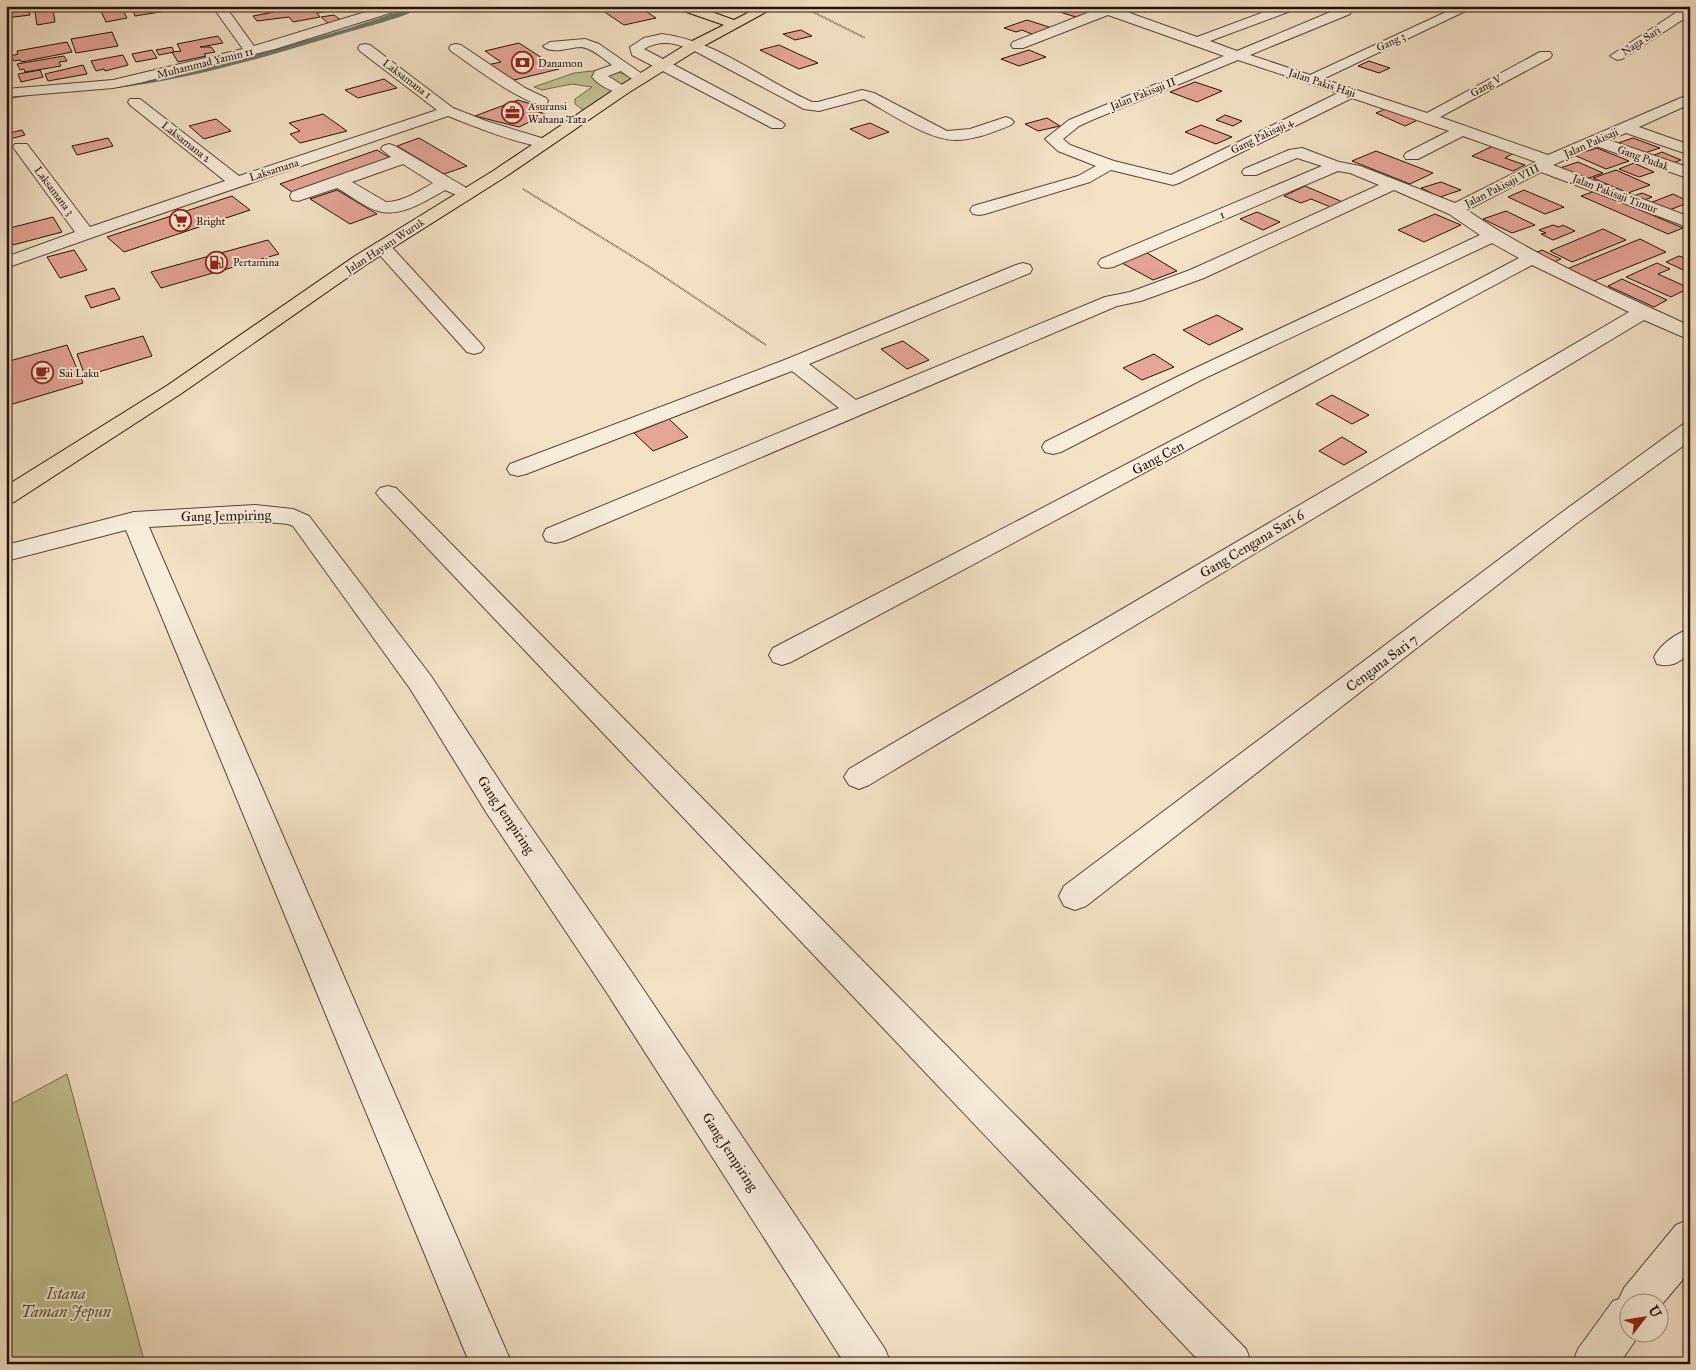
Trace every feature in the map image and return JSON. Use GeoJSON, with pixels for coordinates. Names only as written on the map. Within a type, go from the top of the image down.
{"type":"FeatureCollection","features":[{"type":"Feature","properties":{"kind":"main road"},"geometry":{"type":"LineString","coordinates":[[682,6],[734,24]]}},
{"type":"Feature","properties":{"kind":"main road","name":"Jalan Hayam Wuruk"},"geometry":{"type":"LineString","coordinates":[[6,497],[175,389],[382,247],[499,174],[542,143],[623,90],[695,45],[771,6]]}},
{"type":"Feature","properties":{"kind":"street"},"geometry":{"type":"LineString","coordinates":[[218,6],[251,51]]}},
{"type":"Feature","properties":{"kind":"street","name":"Muhammad Yamin 11"},"geometry":{"type":"LineString","coordinates":[[6,93],[113,84],[251,51],[399,6]]}},
{"type":"Feature","properties":{"kind":"street"},"geometry":{"type":"LineString","coordinates":[[1018,45],[1106,10],[1134,6]]}},
{"type":"Feature","properties":{"kind":"street"},"geometry":{"type":"LineString","coordinates":[[1198,41],[1292,6]]}},
{"type":"Feature","properties":{"kind":"street","name":"Gang 3"},"geometry":{"type":"LineString","coordinates":[[1312,79],[1470,6]]}},
{"type":"Feature","properties":{"kind":"street","name":"Naga Sari"},"geometry":{"type":"LineString","coordinates":[[1618,56],[1690,9]]}},
{"type":"Feature","properties":{"kind":"street","name":"Jalan Pakis Haji"},"geometry":{"type":"LineString","coordinates":[[1106,10],[1236,56],[1428,118],[1545,163]]}},
{"type":"Feature","properties":{"kind":"street","name":"Jalan Pakisaji II"},"geometry":{"type":"LineString","coordinates":[[1109,165],[1064,148],[1053,139],[1074,123],[1087,117],[1345,11]]}},
{"type":"Feature","properties":{"kind":"street"},"geometry":{"type":"LineString","coordinates":[[777,125],[637,52],[637,47],[660,38],[695,45],[809,106],[819,107],[862,94],[947,137],[961,137],[1006,122]]}},
{"type":"Feature","properties":{"kind":"street"},"geometry":{"type":"LineString","coordinates":[[550,46],[585,43],[642,78]]}},
{"type":"Feature","properties":{"kind":"street","name":"Laksamana 1"},"geometry":{"type":"LineString","coordinates":[[366,48],[448,111]]}},
{"type":"Feature","properties":{"kind":"street"},"geometry":{"type":"LineString","coordinates":[[456,48],[520,91],[541,101]]}},
{"type":"Feature","properties":{"kind":"street","name":"Gang V"},"geometry":{"type":"LineString","coordinates":[[1428,118],[1545,55]]}},
{"type":"Feature","properties":{"kind":"street"},"geometry":{"type":"LineString","coordinates":[[623,66],[599,76],[623,90]]}},
{"type":"Feature","properties":{"kind":"street","name":"Gang Pakisaji 4"},"geometry":{"type":"LineString","coordinates":[[1109,165],[1174,180],[1352,92]]}},
{"type":"Feature","properties":{"kind":"street"},"geometry":{"type":"LineString","coordinates":[[1625,128],[1689,98]]}},
{"type":"Feature","properties":{"kind":"street","name":"Laksamana 2"},"geometry":{"type":"LineString","coordinates":[[135,102],[187,141],[236,182]]}},
{"type":"Feature","properties":{"kind":"street"},"geometry":{"type":"LineString","coordinates":[[448,111],[481,124],[542,143]]}},
{"type":"Feature","properties":{"kind":"street","name":"Laksamana"},"geometry":{"type":"LineString","coordinates":[[6,263],[236,182],[448,111]]}},
{"type":"Feature","properties":{"kind":"street","name":"Jalan Pakisaji"},"geometry":{"type":"LineString","coordinates":[[1545,163],[1625,128],[1690,150]]}},
{"type":"Feature","properties":{"kind":"street"},"geometry":{"type":"LineString","coordinates":[[1412,156],[1462,130]]}},
{"type":"Feature","properties":{"kind":"street","name":"Gang Pudak"},"geometry":{"type":"LineString","coordinates":[[1596,141],[1690,174]]}},
{"type":"Feature","properties":{"kind":"street","name":"Laksamana 3"},"geometry":{"type":"LineString","coordinates":[[21,147],[86,234]]}},
{"type":"Feature","properties":{"kind":"street"},"geometry":{"type":"LineString","coordinates":[[389,149],[466,195]]}},
{"type":"Feature","properties":{"kind":"street"},"geometry":{"type":"LineString","coordinates":[[1250,172],[1295,153],[1318,158],[1336,166],[1354,169],[1455,210],[1493,236],[1532,258],[1646,311],[1690,334]]}},
{"type":"Feature","properties":{"kind":"street"},"geometry":{"type":"LineString","coordinates":[[298,196],[404,158]]}},
{"type":"Feature","properties":{"kind":"street","name":"Jalan Pakisaji VIII"},"geometry":{"type":"LineString","coordinates":[[1455,210],[1545,163]]}},
{"type":"Feature","properties":{"kind":"street","name":"Jalan Pakisaji Timur"},"geometry":{"type":"LineString","coordinates":[[1545,163],[1690,223]]}},
{"type":"Feature","properties":{"kind":"street"},"geometry":{"type":"LineString","coordinates":[[979,210],[1084,179],[1109,165]]}},
{"type":"Feature","properties":{"kind":"street","name":"1"},"geometry":{"type":"LineString","coordinates":[[1107,263],[1336,166]]}},
{"type":"Feature","properties":{"kind":"street"},"geometry":{"type":"LineString","coordinates":[[339,182],[382,207],[387,208],[401,205],[445,183]]}},
{"type":"Feature","properties":{"kind":"street"},"geometry":{"type":"LineString","coordinates":[[555,535],[1112,301],[1134,297],[1197,274],[1392,185]]}},
{"type":"Feature","properties":{"kind":"street"},"geometry":{"type":"LineString","coordinates":[[1052,447],[1196,375],[1493,236]]}},
{"type":"Feature","properties":{"kind":"street"},"geometry":{"type":"LineString","coordinates":[[382,247],[474,348]]}},
{"type":"Feature","properties":{"kind":"street","name":"Gang Cen"},"geometry":{"type":"LineString","coordinates":[[782,655],[1248,411],[1532,258]]}},
{"type":"Feature","properties":{"kind":"street"},"geometry":{"type":"LineString","coordinates":[[518,469],[794,363],[1023,269]]}},
{"type":"Feature","properties":{"kind":"street","name":"Gang Cengana Sari 6"},"geometry":{"type":"LineString","coordinates":[[859,777],[1646,311]]}},
{"type":"Feature","properties":{"kind":"street"},"geometry":{"type":"LineString","coordinates":[[794,363],[854,409]]}},
{"type":"Feature","properties":{"kind":"street","name":"Cengana Sari 7"},"geometry":{"type":"LineString","coordinates":[[1075,896],[1561,524],[1690,430]]}},
{"type":"Feature","properties":{"kind":"street"},"geometry":{"type":"LineString","coordinates":[[388,493],[1231,1364]]}},
{"type":"Feature","properties":{"kind":"street","name":"Gang Jempiring"},"geometry":{"type":"LineString","coordinates":[[6,553],[134,520],[255,513],[293,517],[302,521],[421,683],[497,803],[619,982],[870,1364]]}},
{"type":"Feature","properties":{"kind":"street"},"geometry":{"type":"LineString","coordinates":[[134,520],[491,1364]]}},
{"type":"Feature","properties":{"kind":"street"},"geometry":{"type":"LineString","coordinates":[[1667,657],[1690,638]]}},
{"type":"Feature","properties":{"kind":"street"},"geometry":{"type":"LineString","coordinates":[[1646,1292],[1690,1239]]}},
{"type":"Feature","properties":{"kind":"street"},"geometry":{"type":"LineString","coordinates":[[1593,1364],[1618,1330]]}},
{"type":"Feature","properties":{"kind":"path"},"geometry":{"type":"LineString","coordinates":[[801,6],[866,38]]}},
{"type":"Feature","properties":{"kind":"path"},"geometry":{"type":"LineString","coordinates":[[499,174],[648,266],[794,363]]}},
{"type":"Feature","properties":{"kind":"green space"},"geometry":{"type":"Polygon","coordinates":[[[611,69],[633,78],[590,109],[583,110],[575,104],[575,99],[592,87],[572,84],[542,90],[534,87],[574,73],[611,69]]]}},
{"type":"Feature","properties":{"kind":"green space","name":"Istana Taman Jepun"},"geometry":{"type":"Polygon","coordinates":[[[67,1074],[145,1364],[6,1364],[6,1107],[67,1074]]]}},
{"type":"Feature","properties":{"kind":"building"},"geometry":{"type":"Polygon","coordinates":[[[121,6],[127,18],[106,22],[100,9],[121,6]]]}},
{"type":"Feature","properties":{"kind":"building"},"geometry":{"type":"Polygon","coordinates":[[[155,6],[184,6],[185,8],[135,16],[133,10],[155,6]]]}},
{"type":"Feature","properties":{"kind":"building"},"geometry":{"type":"Polygon","coordinates":[[[250,6],[281,6],[253,11],[250,6]]]}},
{"type":"Feature","properties":{"kind":"building"},"geometry":{"type":"Polygon","coordinates":[[[286,6],[311,6],[314,10],[328,8],[331,11],[317,13],[320,17],[293,22],[289,17],[257,21],[253,16],[274,12],[272,10],[286,6]]]}},
{"type":"Feature","properties":{"kind":"building"},"geometry":{"type":"Polygon","coordinates":[[[638,6],[656,18],[624,25],[603,11],[638,6]]]}},
{"type":"Feature","properties":{"kind":"building"},"geometry":{"type":"Polygon","coordinates":[[[1058,6],[1083,6],[1091,9],[1086,11],[1093,13],[1079,18],[1050,9],[1058,6]]]}},
{"type":"Feature","properties":{"kind":"building"},"geometry":{"type":"Polygon","coordinates":[[[1140,6],[1162,6],[1145,12],[1134,8],[1140,6]]]}},
{"type":"Feature","properties":{"kind":"building"},"geometry":{"type":"Polygon","coordinates":[[[28,9],[30,15],[6,18],[6,13],[28,9]]]}},
{"type":"Feature","properties":{"kind":"building"},"geometry":{"type":"Polygon","coordinates":[[[53,9],[55,22],[37,25],[35,12],[53,9]]]}},
{"type":"Feature","properties":{"kind":"building"},"geometry":{"type":"Polygon","coordinates":[[[334,15],[342,21],[329,24],[321,17],[334,15]]]}},
{"type":"Feature","properties":{"kind":"building"},"geometry":{"type":"Polygon","coordinates":[[[1027,20],[1052,28],[1034,35],[1022,30],[1016,32],[1004,28],[1027,20]]]}},
{"type":"Feature","properties":{"kind":"building"},"geometry":{"type":"Polygon","coordinates":[[[801,30],[812,36],[795,40],[783,34],[801,30]]]}},
{"type":"Feature","properties":{"kind":"building"},"geometry":{"type":"Polygon","coordinates":[[[112,32],[118,46],[76,53],[71,39],[112,32]]]}},
{"type":"Feature","properties":{"kind":"building"},"geometry":{"type":"Polygon","coordinates":[[[218,36],[223,43],[200,47],[211,47],[215,52],[204,54],[206,56],[178,62],[172,52],[181,51],[177,44],[218,36]]]}},
{"type":"Feature","properties":{"kind":"building"},"geometry":{"type":"Polygon","coordinates":[[[67,42],[72,52],[21,62],[20,60],[14,61],[11,56],[18,54],[17,51],[67,42]]]}},
{"type":"Feature","properties":{"kind":"building","name":"Danamon"},"geometry":{"type":"Polygon","coordinates":[[[519,43],[559,69],[510,81],[487,65],[501,62],[485,51],[519,43]]]}},
{"type":"Feature","properties":{"kind":"building"},"geometry":{"type":"Polygon","coordinates":[[[779,45],[818,63],[799,69],[760,50],[779,45]]]}},
{"type":"Feature","properties":{"kind":"building"},"geometry":{"type":"Polygon","coordinates":[[[172,47],[174,52],[159,55],[156,50],[172,47]]]}},
{"type":"Feature","properties":{"kind":"building"},"geometry":{"type":"Polygon","coordinates":[[[152,50],[157,58],[136,62],[132,54],[152,50]]]}},
{"type":"Feature","properties":{"kind":"building"},"geometry":{"type":"Polygon","coordinates":[[[1029,50],[1046,57],[1019,66],[1001,59],[1029,50]]]}},
{"type":"Feature","properties":{"kind":"building"},"geometry":{"type":"Polygon","coordinates":[[[123,55],[128,65],[105,71],[104,69],[96,71],[91,61],[123,55]]]}},
{"type":"Feature","properties":{"kind":"building"},"geometry":{"type":"Polygon","coordinates":[[[64,56],[67,61],[59,62],[61,66],[25,72],[24,69],[20,70],[17,64],[64,56]]]}},
{"type":"Feature","properties":{"kind":"building"},"geometry":{"type":"Polygon","coordinates":[[[1369,61],[1390,68],[1379,73],[1358,66],[1369,61]]]}},
{"type":"Feature","properties":{"kind":"building"},"geometry":{"type":"Polygon","coordinates":[[[83,65],[87,74],[48,81],[45,74],[83,65]]]}},
{"type":"Feature","properties":{"kind":"building"},"geometry":{"type":"Polygon","coordinates":[[[40,70],[43,77],[21,82],[18,74],[40,70]]]}},
{"type":"Feature","properties":{"kind":"building"},"geometry":{"type":"Polygon","coordinates":[[[384,79],[397,88],[358,98],[345,90],[384,79]]]}},
{"type":"Feature","properties":{"kind":"building"},"geometry":{"type":"Polygon","coordinates":[[[1195,82],[1222,91],[1197,102],[1170,92],[1195,82]]]}},
{"type":"Feature","properties":{"kind":"building","name":"Asuransi Wahana Tata"},"geometry":{"type":"Polygon","coordinates":[[[518,100],[538,106],[531,110],[546,114],[519,127],[475,116],[518,100]]]}},
{"type":"Feature","properties":{"kind":"building"},"geometry":{"type":"Polygon","coordinates":[[[1390,107],[1422,118],[1405,126],[1376,113],[1390,107]]]}},
{"type":"Feature","properties":{"kind":"building"},"geometry":{"type":"Polygon","coordinates":[[[323,114],[347,131],[300,143],[290,134],[300,131],[289,123],[323,114]]]}},
{"type":"Feature","properties":{"kind":"building"},"geometry":{"type":"Polygon","coordinates":[[[1225,115],[1242,121],[1233,126],[1216,120],[1225,115]]]}},
{"type":"Feature","properties":{"kind":"building"},"geometry":{"type":"Polygon","coordinates":[[[1047,118],[1060,126],[1038,131],[1025,124],[1047,118]]]}},
{"type":"Feature","properties":{"kind":"building"},"geometry":{"type":"Polygon","coordinates":[[[216,119],[231,131],[204,139],[189,126],[216,119]]]}},
{"type":"Feature","properties":{"kind":"building"},"geometry":{"type":"Polygon","coordinates":[[[870,123],[889,132],[869,139],[850,129],[870,123]]]}},
{"type":"Feature","properties":{"kind":"building"},"geometry":{"type":"Polygon","coordinates":[[[1201,125],[1232,137],[1216,144],[1185,132],[1201,125]]]}},
{"type":"Feature","properties":{"kind":"building"},"geometry":{"type":"Polygon","coordinates":[[[22,130],[25,135],[6,140],[6,134],[22,130]]]}},
{"type":"Feature","properties":{"kind":"building"},"geometry":{"type":"Polygon","coordinates":[[[108,138],[113,146],[77,155],[72,146],[108,138]]]}},
{"type":"Feature","properties":{"kind":"building"},"geometry":{"type":"Polygon","coordinates":[[[419,138],[467,166],[444,174],[397,146],[419,138]]]}},
{"type":"Feature","properties":{"kind":"building"},"geometry":{"type":"Polygon","coordinates":[[[1633,138],[1660,148],[1638,155],[1612,145],[1633,138]]]}},
{"type":"Feature","properties":{"kind":"building"},"geometry":{"type":"Polygon","coordinates":[[[1495,145],[1516,152],[1505,158],[1525,165],[1513,171],[1472,156],[1495,145]]]}},
{"type":"Feature","properties":{"kind":"building"},"geometry":{"type":"Polygon","coordinates":[[[1597,148],[1629,161],[1606,169],[1574,155],[1597,148]]]}},
{"type":"Feature","properties":{"kind":"building"},"geometry":{"type":"Polygon","coordinates":[[[377,150],[394,160],[295,194],[280,184],[377,150]]]}},
{"type":"Feature","properties":{"kind":"building"},"geometry":{"type":"Polygon","coordinates":[[[1376,151],[1433,173],[1410,184],[1352,161],[1376,151]]]}},
{"type":"Feature","properties":{"kind":"building"},"geometry":{"type":"Polygon","coordinates":[[[1662,152],[1681,160],[1671,164],[1652,156],[1662,152]]]}},
{"type":"Feature","properties":{"kind":"building"},"geometry":{"type":"Polygon","coordinates":[[[1578,162],[1603,173],[1583,180],[1557,169],[1578,162]]]}},
{"type":"Feature","properties":{"kind":"building"},"geometry":{"type":"Polygon","coordinates":[[[1634,163],[1654,172],[1639,177],[1619,169],[1634,163]]]}},
{"type":"Feature","properties":{"kind":"building"},"geometry":{"type":"Polygon","coordinates":[[[1616,170],[1650,185],[1628,193],[1593,178],[1616,170]]]}},
{"type":"Feature","properties":{"kind":"building"},"geometry":{"type":"Polygon","coordinates":[[[1441,182],[1461,190],[1440,197],[1421,188],[1441,182]]]}},
{"type":"Feature","properties":{"kind":"building"},"geometry":{"type":"Polygon","coordinates":[[[1305,186],[1345,203],[1333,208],[1311,199],[1301,203],[1284,196],[1305,186]]]}},
{"type":"Feature","properties":{"kind":"building"},"geometry":{"type":"Polygon","coordinates":[[[337,190],[377,214],[350,224],[310,199],[337,190]]]}},
{"type":"Feature","properties":{"kind":"building"},"geometry":{"type":"Polygon","coordinates":[[[1524,190],[1564,207],[1545,214],[1508,197],[1524,190]]]}},
{"type":"Feature","properties":{"kind":"building"},"geometry":{"type":"Polygon","coordinates":[[[1595,191],[1683,228],[1668,234],[1581,196],[1595,191]]]}},
{"type":"Feature","properties":{"kind":"building"},"geometry":{"type":"Polygon","coordinates":[[[1642,193],[1652,197],[1642,201],[1631,197],[1642,193]]]}},
{"type":"Feature","properties":{"kind":"building"},"geometry":{"type":"Polygon","coordinates":[[[1673,194],[1690,202],[1667,211],[1650,203],[1673,194]]]}},
{"type":"Feature","properties":{"kind":"building"},"geometry":{"type":"Polygon","coordinates":[[[232,196],[250,210],[124,252],[107,237],[232,196]]]}},
{"type":"Feature","properties":{"kind":"building"},"geometry":{"type":"Polygon","coordinates":[[[1506,211],[1535,225],[1512,233],[1483,219],[1506,211]]]}},
{"type":"Feature","properties":{"kind":"building"},"geometry":{"type":"Polygon","coordinates":[[[1257,212],[1280,222],[1263,230],[1240,219],[1257,212]]]}},
{"type":"Feature","properties":{"kind":"building"},"geometry":{"type":"Polygon","coordinates":[[[1435,214],[1461,225],[1424,242],[1398,230],[1435,214]]]}},
{"type":"Feature","properties":{"kind":"building"},"geometry":{"type":"Polygon","coordinates":[[[53,217],[62,232],[13,245],[6,229],[53,217]]]}},
{"type":"Feature","properties":{"kind":"building"},"geometry":{"type":"Polygon","coordinates":[[[1553,225],[1559,227],[1563,225],[1575,231],[1553,240],[1541,234],[1546,233],[1539,230],[1553,225]]]}},
{"type":"Feature","properties":{"kind":"building"},"geometry":{"type":"Polygon","coordinates":[[[1603,229],[1626,240],[1572,262],[1550,251],[1603,229]]]}},
{"type":"Feature","properties":{"kind":"building"},"geometry":{"type":"Polygon","coordinates":[[[1640,239],[1666,252],[1594,281],[1567,269],[1640,239]]]}},
{"type":"Feature","properties":{"kind":"building"},"geometry":{"type":"Polygon","coordinates":[[[268,240],[279,254],[161,288],[151,272],[268,240]]]}},
{"type":"Feature","properties":{"kind":"building"},"geometry":{"type":"Polygon","coordinates":[[[74,250],[87,270],[60,278],[47,257],[74,250]]]}},
{"type":"Feature","properties":{"kind":"building"},"geometry":{"type":"Polygon","coordinates":[[[1542,250],[1561,259],[1552,263],[1533,254],[1542,250]]]}},
{"type":"Feature","properties":{"kind":"building"},"geometry":{"type":"Polygon","coordinates":[[[1147,253],[1177,271],[1153,280],[1122,263],[1147,253]]]}},
{"type":"Feature","properties":{"kind":"building"},"geometry":{"type":"Polygon","coordinates":[[[1679,256],[1690,260],[1690,273],[1666,262],[1679,256]]]}},
{"type":"Feature","properties":{"kind":"building"},"geometry":{"type":"Polygon","coordinates":[[[1657,263],[1670,269],[1658,274],[1689,288],[1671,297],[1626,277],[1657,263]]]}},
{"type":"Feature","properties":{"kind":"building"},"geometry":{"type":"Polygon","coordinates":[[[1622,279],[1667,300],[1654,307],[1608,286],[1622,279]]]}},
{"type":"Feature","properties":{"kind":"building"},"geometry":{"type":"Polygon","coordinates":[[[114,288],[120,299],[91,308],[85,296],[114,288]]]}},
{"type":"Feature","properties":{"kind":"building"},"geometry":{"type":"Polygon","coordinates":[[[1217,315],[1243,329],[1209,345],[1183,330],[1217,315]]]}},
{"type":"Feature","properties":{"kind":"building"},"geometry":{"type":"Polygon","coordinates":[[[143,336],[152,356],[85,376],[77,354],[143,336]]]}},
{"type":"Feature","properties":{"kind":"building"},"geometry":{"type":"Polygon","coordinates":[[[903,341],[929,360],[907,369],[881,349],[903,341]]]}},
{"type":"Feature","properties":{"kind":"building","name":"Sai Laku"},"geometry":{"type":"Polygon","coordinates":[[[67,345],[83,383],[6,406],[6,362],[67,345]]]}},
{"type":"Feature","properties":{"kind":"building"},"geometry":{"type":"Polygon","coordinates":[[[1154,354],[1174,367],[1142,380],[1123,368],[1154,354]]]}},
{"type":"Feature","properties":{"kind":"building"},"geometry":{"type":"Polygon","coordinates":[[[1332,395],[1369,415],[1352,424],[1316,404],[1332,395]]]}},
{"type":"Feature","properties":{"kind":"building"},"geometry":{"type":"Polygon","coordinates":[[[669,419],[688,437],[653,451],[634,433],[669,419]]]}},
{"type":"Feature","properties":{"kind":"building"},"geometry":{"type":"Polygon","coordinates":[[[1342,437],[1367,452],[1344,465],[1319,451],[1342,437]]]}},
{"type":"Feature","properties":{"kind":"waterway"},"geometry":{"type":"LineString","coordinates":[[117,86],[176,77],[235,63],[385,19],[422,6]]}},
{"type":"Feature","properties":{"kind":"waterway"},"geometry":{"type":"LineString","coordinates":[[6,98],[29,94]]}},
{"type":"Feature","properties":{"kind":"place","name":"Danamon"},"geometry":{"type":"Point","coordinates":[522,63]}},
{"type":"Feature","properties":{"kind":"place","name":"Asuransi Wahana Tata"},"geometry":{"type":"Point","coordinates":[512,112]}},
{"type":"Feature","properties":{"kind":"place","name":"Bright"},"geometry":{"type":"Point","coordinates":[180,221]}},
{"type":"Feature","properties":{"kind":"place","name":"Pertamina"},"geometry":{"type":"Point","coordinates":[217,262]}},
{"type":"Feature","properties":{"kind":"place","name":"Sai Laku"},"geometry":{"type":"Point","coordinates":[43,373]}}]}
